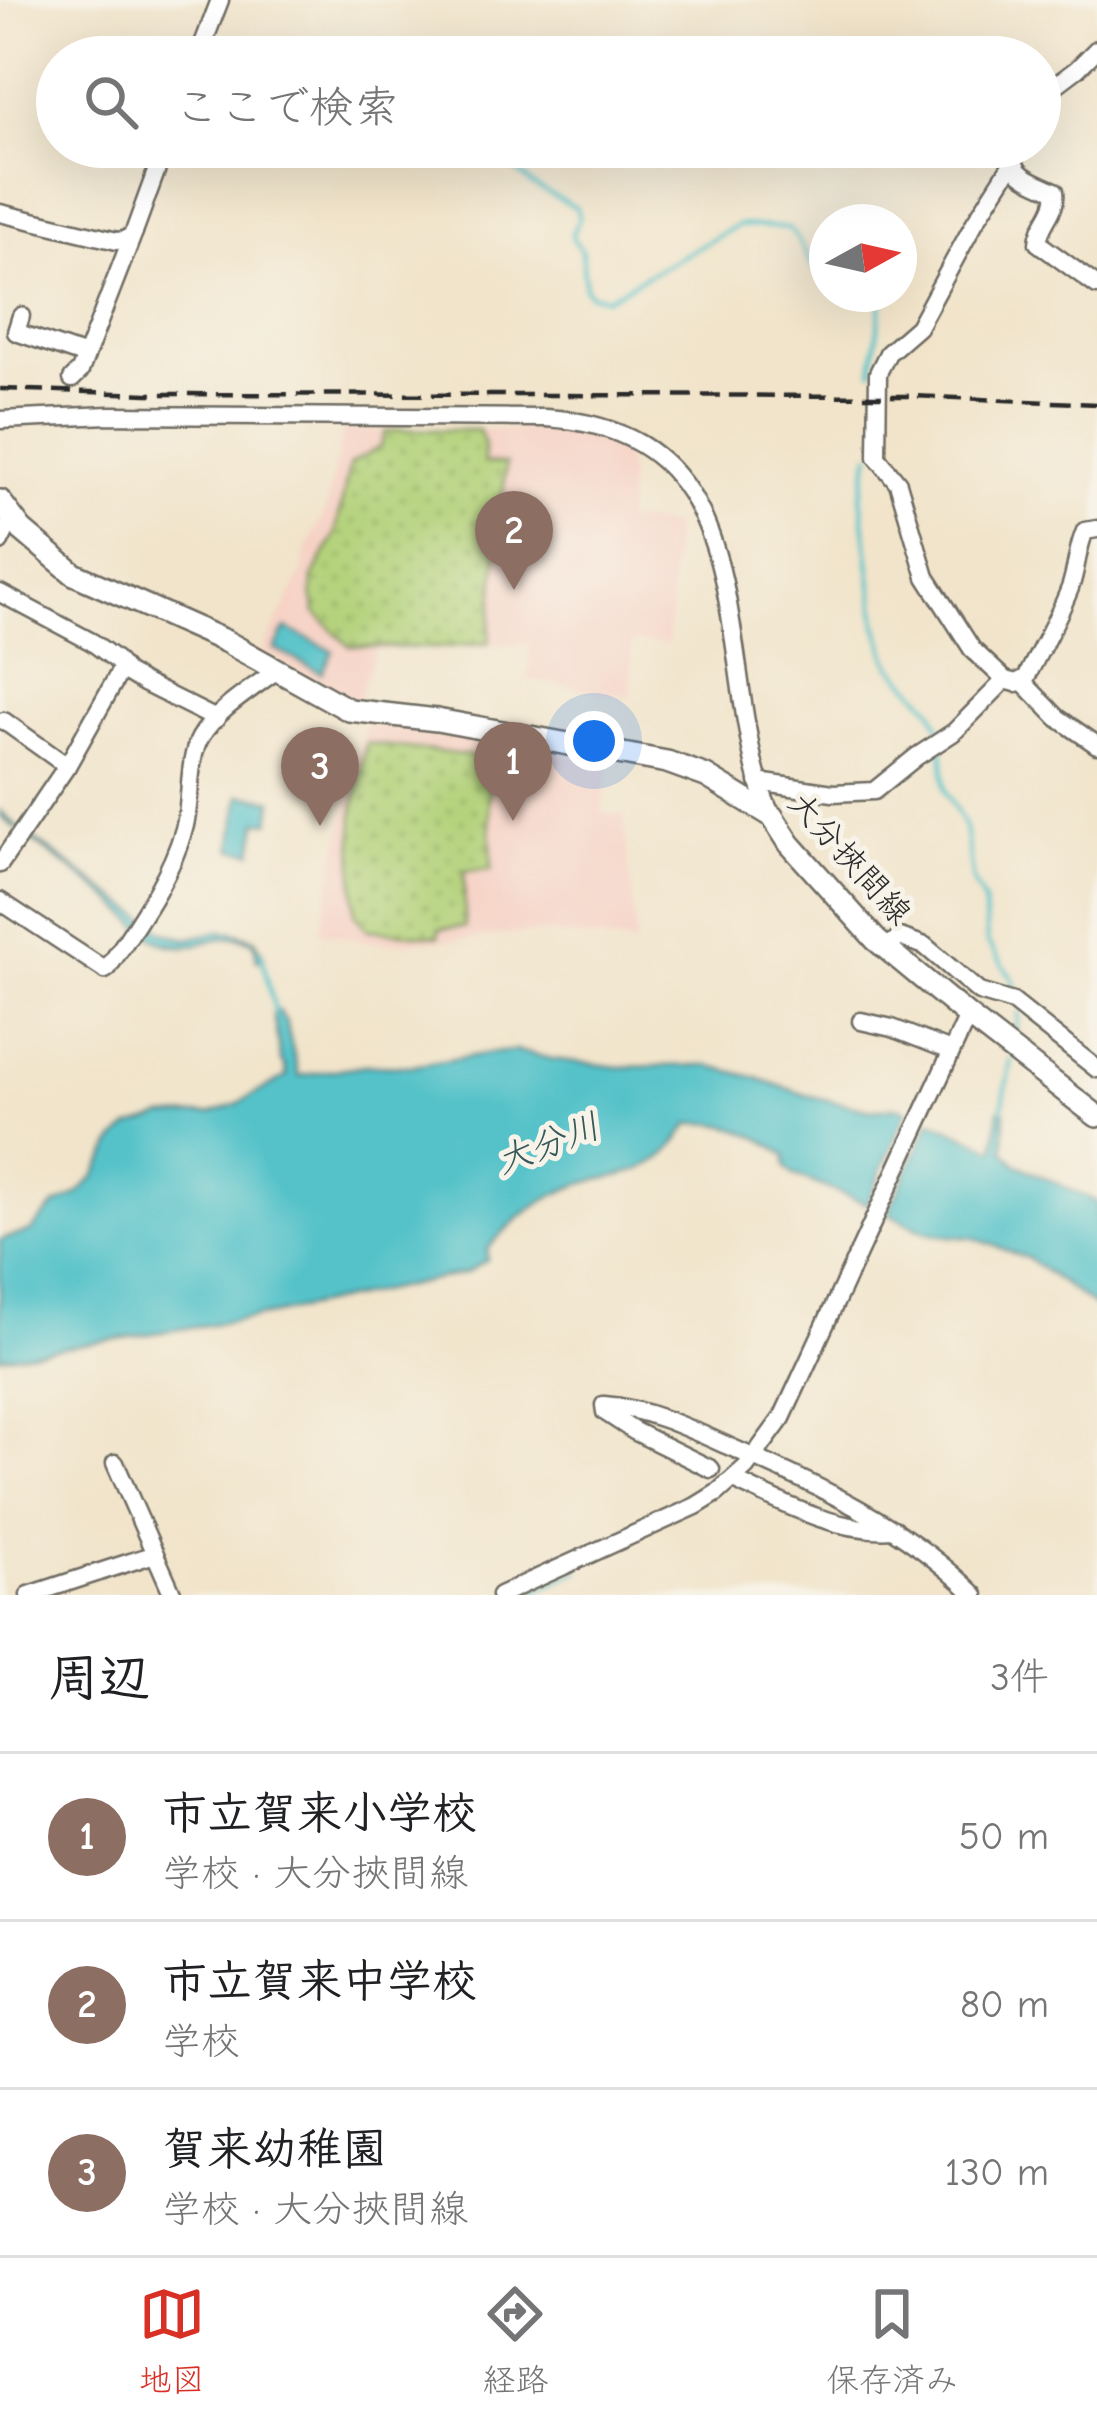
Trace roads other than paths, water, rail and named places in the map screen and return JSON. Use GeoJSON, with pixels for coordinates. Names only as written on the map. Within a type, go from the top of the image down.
{"type":"FeatureCollection","features":[{"type":"Feature","properties":{"kind":"main road","name":"大分挾間線"},"geometry":{"type":"LineString","coordinates":[[6,510],[29,537],[74,574],[213,636],[338,706],[676,764],[716,782],[772,816],[790,844],[886,948],[1097,1116]]}},
{"type":"Feature","properties":{"kind":"street"},"geometry":{"type":"LineString","coordinates":[[206,36],[220,0]]}},
{"type":"Feature","properties":{"kind":"street"},"geometry":{"type":"LineString","coordinates":[[1061,81],[1097,50]]}},
{"type":"Feature","properties":{"kind":"street"},"geometry":{"type":"LineString","coordinates":[[72,380],[80,371],[157,168]]}},
{"type":"Feature","properties":{"kind":"street"},"geometry":{"type":"LineString","coordinates":[[1007,168],[918,327],[881,362],[877,457],[898,483],[926,577],[962,637],[1097,745]]}},
{"type":"Feature","properties":{"kind":"street"},"geometry":{"type":"LineString","coordinates":[[1020,168],[1022,175],[1055,191],[1057,203],[1038,243],[1097,286]]}},
{"type":"Feature","properties":{"kind":"street"},"geometry":{"type":"LineString","coordinates":[[0,213],[117,241],[134,232]]}},
{"type":"Feature","properties":{"kind":"street"},"geometry":{"type":"LineString","coordinates":[[21,316],[16,332],[86,356]]}},
{"type":"Feature","properties":{"kind":"street"},"geometry":{"type":"LineString","coordinates":[[0,420],[110,415],[545,418],[580,422],[626,437],[673,472],[695,500],[712,535],[758,782],[772,816]]}},
{"type":"Feature","properties":{"kind":"street"},"geometry":{"type":"LineString","coordinates":[[0,542],[6,510]]}},
{"type":"Feature","properties":{"kind":"street"},"geometry":{"type":"LineString","coordinates":[[758,782],[829,792],[874,790],[954,732],[1014,681],[1063,606],[1078,566],[1081,536],[1097,529]]}},
{"type":"Feature","properties":{"kind":"street"},"geometry":{"type":"LineString","coordinates":[[0,593],[92,642],[143,683],[215,719]]}},
{"type":"Feature","properties":{"kind":"street"},"geometry":{"type":"LineString","coordinates":[[0,864],[67,766],[122,668]]}},
{"type":"Feature","properties":{"kind":"street"},"geometry":{"type":"LineString","coordinates":[[0,901],[105,970],[147,909],[182,838],[201,736],[215,719],[277,670]]}},
{"type":"Feature","properties":{"kind":"street"},"geometry":{"type":"LineString","coordinates":[[4,722],[67,766]]}},
{"type":"Feature","properties":{"kind":"street"},"geometry":{"type":"LineString","coordinates":[[886,948],[900,937],[919,943],[979,992],[1013,1002],[1097,1069]]}},
{"type":"Feature","properties":{"kind":"street"},"geometry":{"type":"LineString","coordinates":[[500,1595],[696,1506],[726,1486],[758,1454],[796,1390],[968,1016]]}},
{"type":"Feature","properties":{"kind":"street"},"geometry":{"type":"LineString","coordinates":[[861,1021],[892,1028],[949,1055]]}},
{"type":"Feature","properties":{"kind":"street"},"geometry":{"type":"LineString","coordinates":[[711,1468],[619,1422],[604,1406],[648,1414],[758,1454],[873,1514],[975,1595]]}},
{"type":"Feature","properties":{"kind":"street"},"geometry":{"type":"LineString","coordinates":[[116,1463],[173,1595]]}},
{"type":"Feature","properties":{"kind":"street"},"geometry":{"type":"LineString","coordinates":[[742,1484],[841,1525],[896,1529]]}},
{"type":"Feature","properties":{"kind":"street"},"geometry":{"type":"LineString","coordinates":[[29,1595],[155,1554]]}},
{"type":"Feature","properties":{"kind":"water"},"geometry":{"type":"Polygon","coordinates":[[[286,628],[333,651],[322,673],[275,649],[286,628]]]}},
{"type":"Feature","properties":{"kind":"water"},"geometry":{"type":"Polygon","coordinates":[[[240,795],[273,800],[270,822],[258,821],[253,852],[232,849],[240,795]]]}},
{"type":"Feature","properties":{"kind":"water"},"geometry":{"type":"Polygon","coordinates":[[[0,811],[164,932],[186,939],[233,932],[255,939],[264,957],[257,960],[254,943],[242,938],[188,946],[157,940],[2,818],[0,811]]]}},
{"type":"Feature","properties":{"kind":"water","name":"大分川"},"geometry":{"type":"Polygon","coordinates":[[[279,1011],[299,1076],[517,1051],[619,1067],[707,1065],[871,1110],[907,1110],[867,1204],[792,1174],[786,1167],[786,1155],[753,1135],[728,1126],[690,1124],[669,1151],[647,1167],[578,1185],[539,1204],[496,1239],[487,1250],[487,1260],[466,1273],[271,1315],[0,1357],[0,1240],[31,1231],[54,1206],[76,1195],[130,1127],[163,1117],[210,1114],[287,1076],[273,1014],[279,1011]]]}},
{"type":"Feature","properties":{"kind":"water"},"geometry":{"type":"Polygon","coordinates":[[[999,1110],[1005,1111],[1004,1150],[1016,1164],[1097,1202],[1097,1308],[1027,1258],[974,1238],[924,1231],[888,1213],[931,1120],[995,1149],[999,1110]]]}},
{"type":"Feature","properties":{"kind":"waterway"},"geometry":{"type":"LineString","coordinates":[[513,168],[531,184],[577,208],[579,219],[572,234],[582,251],[585,288],[590,294],[606,298],[739,225],[788,228],[809,258]]}},
{"type":"Feature","properties":{"kind":"waterway"},"geometry":{"type":"LineString","coordinates":[[872,371],[880,312]]}},
{"type":"Feature","properties":{"kind":"waterway"},"geometry":{"type":"LineString","coordinates":[[870,455],[861,496],[877,625],[890,664],[932,709],[941,732]]}},
{"type":"Feature","properties":{"kind":"waterway"},"geometry":{"type":"LineString","coordinates":[[942,743],[945,789],[965,827],[973,882],[984,902],[987,942],[1013,979],[1018,996]]}},
{"type":"Feature","properties":{"kind":"waterway"},"geometry":{"type":"LineString","coordinates":[[261,954],[277,1019]]}},
{"type":"Feature","properties":{"kind":"waterway"},"geometry":{"type":"LineString","coordinates":[[1014,1043],[1019,1013]]}},
{"type":"Feature","properties":{"kind":"waterway"},"geometry":{"type":"LineString","coordinates":[[1002,1110],[1011,1060]]}},
{"type":"Feature","properties":{"kind":"waterway"},"geometry":{"type":"LineString","coordinates":[[525,1595],[578,1571]]}},
{"type":"Feature","properties":{"kind":"railway"},"geometry":{"type":"LineString","coordinates":[[0,389],[147,394],[911,396],[1097,404]]}},
{"type":"Feature","properties":{"kind":"place","name":"市立賀来中学校"},"geometry":{"type":"Point","coordinates":[514,590]}},
{"type":"Feature","properties":{"kind":"place","name":"市立賀来小学校"},"geometry":{"type":"Point","coordinates":[513,821]}},
{"type":"Feature","properties":{"kind":"place","name":"賀来幼稚園"},"geometry":{"type":"Point","coordinates":[320,826]}}]}
